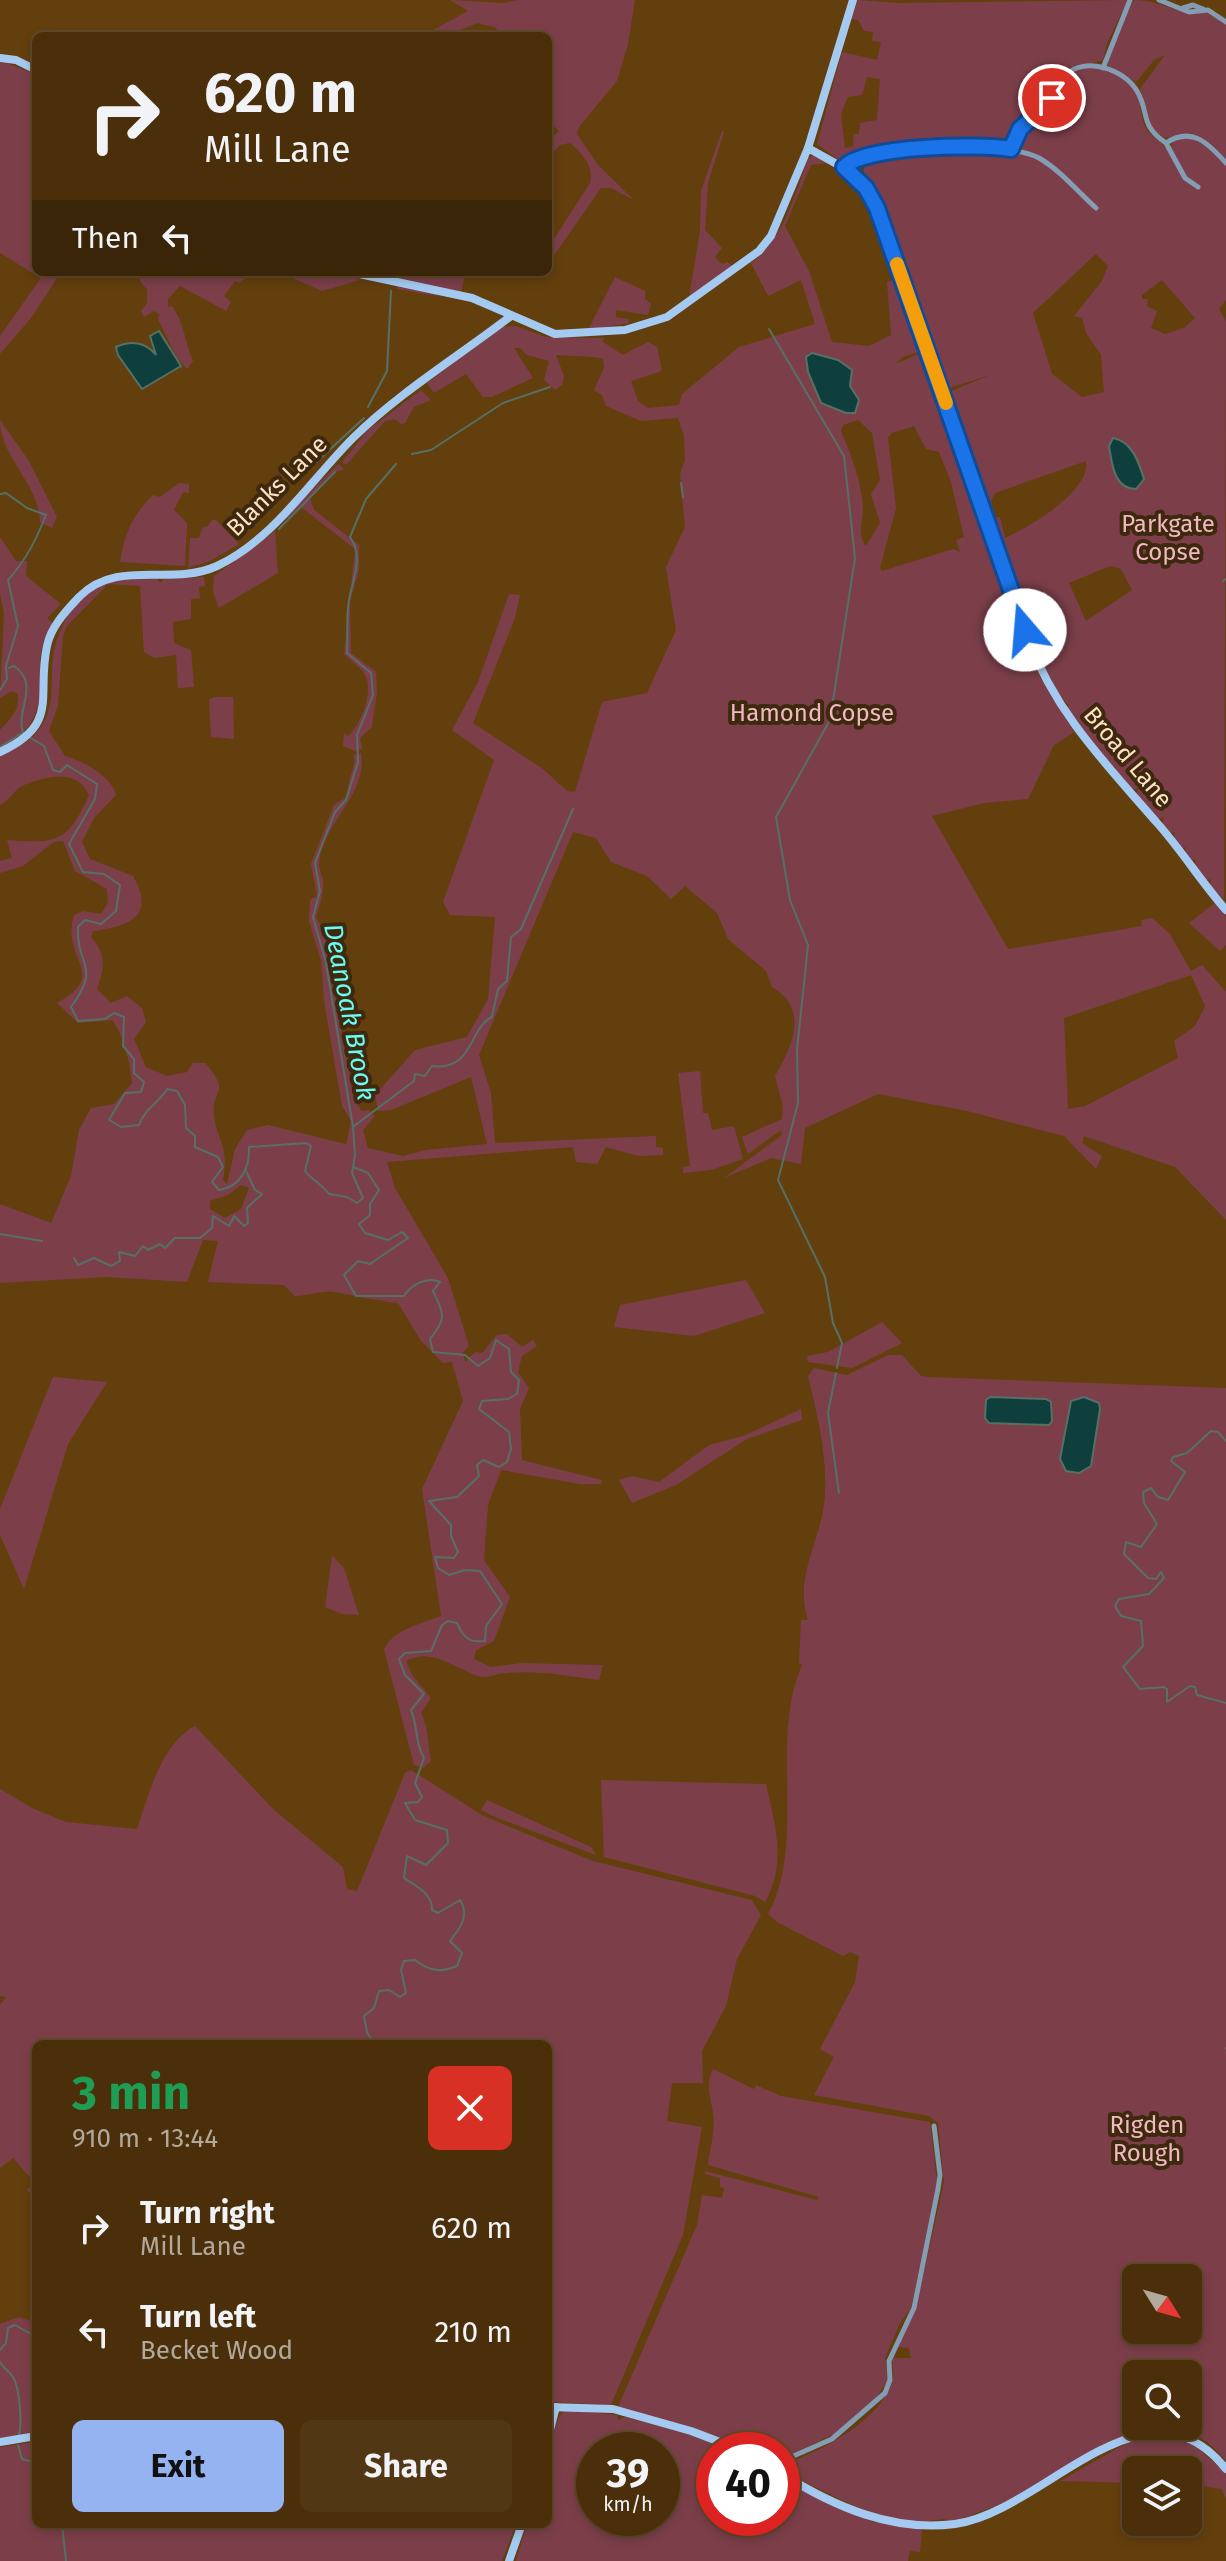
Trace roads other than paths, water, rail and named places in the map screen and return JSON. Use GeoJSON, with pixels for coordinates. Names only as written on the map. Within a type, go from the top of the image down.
{"type":"FeatureCollection","features":[{"type":"Feature","properties":{"kind":"street"},"geometry":{"type":"LineString","coordinates":[[364,276],[472,298],[545,332],[566,335],[642,327],[667,317],[765,244],[776,228],[808,148],[853,0]]}},
{"type":"Feature","properties":{"kind":"street"},"geometry":{"type":"LineString","coordinates":[[1103,68],[1130,0]]}},
{"type":"Feature","properties":{"kind":"street"},"geometry":{"type":"LineString","coordinates":[[1159,0],[1193,13],[1204,9],[1226,22]]}},
{"type":"Feature","properties":{"kind":"street"},"geometry":{"type":"LineString","coordinates":[[0,58],[16,60],[32,68]]}},
{"type":"Feature","properties":{"kind":"street"},"geometry":{"type":"LineString","coordinates":[[1011,149],[1020,129],[1049,103],[1065,76],[1081,66],[1103,68],[1119,74],[1134,87],[1148,127],[1166,143],[1185,178],[1198,187]]}},
{"type":"Feature","properties":{"kind":"street"},"geometry":{"type":"LineString","coordinates":[[1166,143],[1183,134],[1196,136],[1226,163]]}},
{"type":"Feature","properties":{"kind":"street"},"geometry":{"type":"LineString","coordinates":[[844,167],[855,160],[913,148],[979,145],[1011,149],[1046,163],[1096,208]]}},
{"type":"Feature","properties":{"kind":"street","name":"Broad Lane"},"geometry":{"type":"LineString","coordinates":[[808,148],[844,167],[866,188],[877,208],[1028,639],[1047,682],[1088,746],[1158,824],[1226,910]]}},
{"type":"Feature","properties":{"kind":"street","name":"Blanks Lane"},"geometry":{"type":"LineString","coordinates":[[0,752],[27,736],[46,702],[49,637],[66,612],[89,588],[118,574],[197,573],[235,555],[265,533],[373,420],[511,316]]}},
{"type":"Feature","properties":{"kind":"street"},"geometry":{"type":"LineString","coordinates":[[800,2454],[842,2433],[874,2406],[888,2387],[889,2361],[914,2308],[938,2191],[940,2175],[934,2126]]}},
{"type":"Feature","properties":{"kind":"street"},"geometry":{"type":"LineString","coordinates":[[552,2407],[613,2409],[696,2432]]}},
{"type":"Feature","properties":{"kind":"street"},"geometry":{"type":"LineString","coordinates":[[800,2483],[861,2513],[909,2525],[956,2523],[996,2511],[1096,2454],[1144,2433],[1170,2431],[1183,2434],[1207,2449],[1226,2469]]}},
{"type":"Feature","properties":{"kind":"street"},"geometry":{"type":"LineString","coordinates":[[0,2442],[32,2437]]}},
{"type":"Feature","properties":{"kind":"street"},"geometry":{"type":"LineString","coordinates":[[509,2561],[521,2528]]}},
{"type":"Feature","properties":{"kind":"water"},"geometry":{"type":"Polygon","coordinates":[[[159,331],[181,366],[142,389],[118,355],[116,347],[127,343],[138,344],[148,347],[156,355],[150,336],[159,331]]]}},
{"type":"Feature","properties":{"kind":"water"},"geometry":{"type":"Polygon","coordinates":[[[812,353],[838,360],[852,370],[850,386],[859,400],[855,413],[846,413],[821,403],[808,372],[806,357],[812,353]]]}},
{"type":"Feature","properties":{"kind":"water"},"geometry":{"type":"Polygon","coordinates":[[[1113,438],[1125,443],[1137,460],[1144,479],[1136,489],[1123,485],[1115,474],[1109,446],[1113,438]]]}},
{"type":"Feature","properties":{"kind":"water"},"geometry":{"type":"Polygon","coordinates":[[[990,1397],[1046,1399],[1051,1402],[1052,1421],[1049,1425],[989,1423],[985,1418],[986,1400],[990,1397]]]}},
{"type":"Feature","properties":{"kind":"water"},"geometry":{"type":"Polygon","coordinates":[[[1084,1397],[1099,1403],[1100,1409],[1091,1466],[1079,1473],[1066,1471],[1060,1459],[1071,1401],[1084,1397]]]}},
{"type":"Feature","properties":{"kind":"waterway"},"geometry":{"type":"LineString","coordinates":[[368,407],[387,371],[391,291]]}},
{"type":"Feature","properties":{"kind":"waterway"},"geometry":{"type":"LineString","coordinates":[[769,329],[844,456],[855,558],[830,720],[776,817],[790,900],[808,945],[797,1050],[798,1103],[778,1180],[825,1277],[833,1323],[842,1343],[837,1368]]}},
{"type":"Feature","properties":{"kind":"waterway"},"geometry":{"type":"LineString","coordinates":[[412,454],[431,450],[503,403],[550,387]]}},
{"type":"Feature","properties":{"kind":"waterway"},"geometry":{"type":"LineString","coordinates":[[311,467],[364,418]]}},
{"type":"Feature","properties":{"kind":"waterway","name":"Deanoak Brook"},"geometry":{"type":"LineString","coordinates":[[29,737],[44,746],[53,770],[60,772],[67,765],[97,784],[95,799],[69,844],[83,872],[104,874],[120,885],[116,911],[101,924],[85,920],[78,927],[86,974],[85,982],[71,1007],[78,1021],[105,1019],[114,1013],[124,1017],[123,1046],[134,1059],[134,1073],[144,1082],[141,1092],[125,1093],[109,1120],[121,1127],[139,1125],[167,1089],[177,1091],[185,1105],[186,1128],[195,1136],[195,1147],[218,1157],[223,1167],[212,1182],[219,1190],[233,1185],[243,1175],[249,1147],[306,1143],[311,1146],[305,1171],[329,1194],[347,1197],[357,1203],[363,1198],[352,1173],[355,1155],[353,1127],[326,963],[313,917],[320,891],[315,863],[335,812],[346,800],[358,762],[357,735],[373,695],[371,673],[347,653],[348,606],[357,560],[350,537],[366,499],[396,464]]}},
{"type":"Feature","properties":{"kind":"waterway"},"geometry":{"type":"LineString","coordinates":[[279,529],[335,472]]}},
{"type":"Feature","properties":{"kind":"waterway"},"geometry":{"type":"LineString","coordinates":[[681,483],[683,497]]}},
{"type":"Feature","properties":{"kind":"waterway"},"geometry":{"type":"LineString","coordinates":[[0,494],[6,493],[27,508],[46,515],[30,549],[8,580],[18,626],[6,666],[7,679],[0,690]]}},
{"type":"Feature","properties":{"kind":"waterway"},"geometry":{"type":"LineString","coordinates":[[9,668],[14,666],[26,681],[21,724],[23,732]]}},
{"type":"Feature","properties":{"kind":"waterway"},"geometry":{"type":"LineString","coordinates":[[0,747],[22,733]]}},
{"type":"Feature","properties":{"kind":"waterway"},"geometry":{"type":"LineString","coordinates":[[354,1126],[414,1081],[415,1074],[425,1076],[432,1066],[456,1062],[469,1048],[478,1030],[492,1017],[498,989],[507,981],[511,937],[521,929],[573,809]]}},
{"type":"Feature","properties":{"kind":"waterway","name":"Deanoak Brook"},"geometry":{"type":"LineString","coordinates":[[353,1167],[368,1173],[379,1190],[370,1204],[370,1215],[359,1224],[365,1233],[388,1240],[402,1232],[408,1238],[370,1264],[358,1261],[344,1275],[356,1296],[404,1296],[419,1283],[429,1280],[440,1282],[433,1291],[442,1316],[430,1339],[433,1352],[465,1355],[478,1366],[490,1358],[496,1340],[509,1349],[511,1372],[519,1380],[517,1394],[508,1399],[482,1401],[479,1409],[509,1432],[511,1449],[507,1462],[499,1467],[483,1460],[477,1465],[479,1476],[457,1497],[429,1501],[451,1525],[451,1536],[458,1552],[454,1558],[435,1557],[438,1568],[449,1575],[465,1570],[480,1571],[502,1604],[486,1626],[485,1641],[471,1640],[457,1623],[448,1621],[442,1625],[431,1651],[405,1653],[399,1659],[405,1675],[424,1694],[411,1710],[424,1758],[415,1783],[422,1797],[418,1802],[405,1803],[415,1820],[447,1830],[448,1843],[426,1865],[407,1856],[404,1878],[427,1895],[432,1910],[438,1913],[460,1900],[464,1917],[450,1941],[462,1953],[457,1966],[446,1970],[430,1969],[415,1960],[404,1961],[401,1970],[406,1993],[400,1997],[389,1990],[379,1991],[374,2008],[364,2016],[372,2040]]}},
{"type":"Feature","properties":{"kind":"waterway"},"geometry":{"type":"LineString","coordinates":[[74,1258],[78,1265],[94,1258],[111,1266],[120,1261],[119,1252],[135,1256],[143,1246],[148,1250],[160,1244],[165,1248],[175,1238],[200,1238],[212,1228],[213,1216],[229,1226],[234,1216],[244,1226],[248,1223],[247,1208],[262,1194],[255,1190],[245,1169]]}},
{"type":"Feature","properties":{"kind":"waterway"},"geometry":{"type":"LineString","coordinates":[[0,1234],[42,1241]]}},
{"type":"Feature","properties":{"kind":"waterway"},"geometry":{"type":"LineString","coordinates":[[836,1373],[828,1413],[839,1493]]}},
{"type":"Feature","properties":{"kind":"waterway"},"geometry":{"type":"LineString","coordinates":[[1226,1441],[1218,1432],[1211,1431],[1187,1453],[1173,1457],[1171,1461],[1185,1472],[1168,1500],[1158,1497],[1151,1488],[1143,1492],[1144,1503],[1157,1524],[1141,1547],[1126,1542],[1124,1554],[1148,1578],[1156,1579],[1161,1572],[1164,1578],[1149,1594],[1119,1599],[1115,1606],[1121,1616],[1141,1621],[1143,1646],[1123,1667],[1140,1689],[1164,1687],[1167,1689],[1167,1702],[1190,1686],[1195,1687],[1197,1695],[1226,1703]]}},
{"type":"Feature","properties":{"kind":"waterway"},"geometry":{"type":"LineString","coordinates":[[0,2350],[6,2343],[8,2328],[15,2325],[32,2332]]}},
{"type":"Feature","properties":{"kind":"waterway"},"geometry":{"type":"LineString","coordinates":[[0,2362],[13,2377],[17,2389],[19,2435]]}},
{"type":"Feature","properties":{"kind":"waterway","name":"Deanoak Brook"},"geometry":{"type":"LineString","coordinates":[[18,2445],[22,2459],[32,2462]]}},
{"type":"Feature","properties":{"kind":"waterway","name":"Deanoak Brook"},"geometry":{"type":"LineString","coordinates":[[62,2528],[66,2561]]}},
{"type":"Feature","properties":{"kind":"park label","name":"Parkgate Copse"},"geometry":{"type":"Point","coordinates":[1168,538]}},
{"type":"Feature","properties":{"kind":"park label","name":"Hamond Copse"},"geometry":{"type":"Point","coordinates":[812,713]}},
{"type":"Feature","properties":{"kind":"park label","name":"Rigden Rough"},"geometry":{"type":"Point","coordinates":[1147,2139]}}]}
